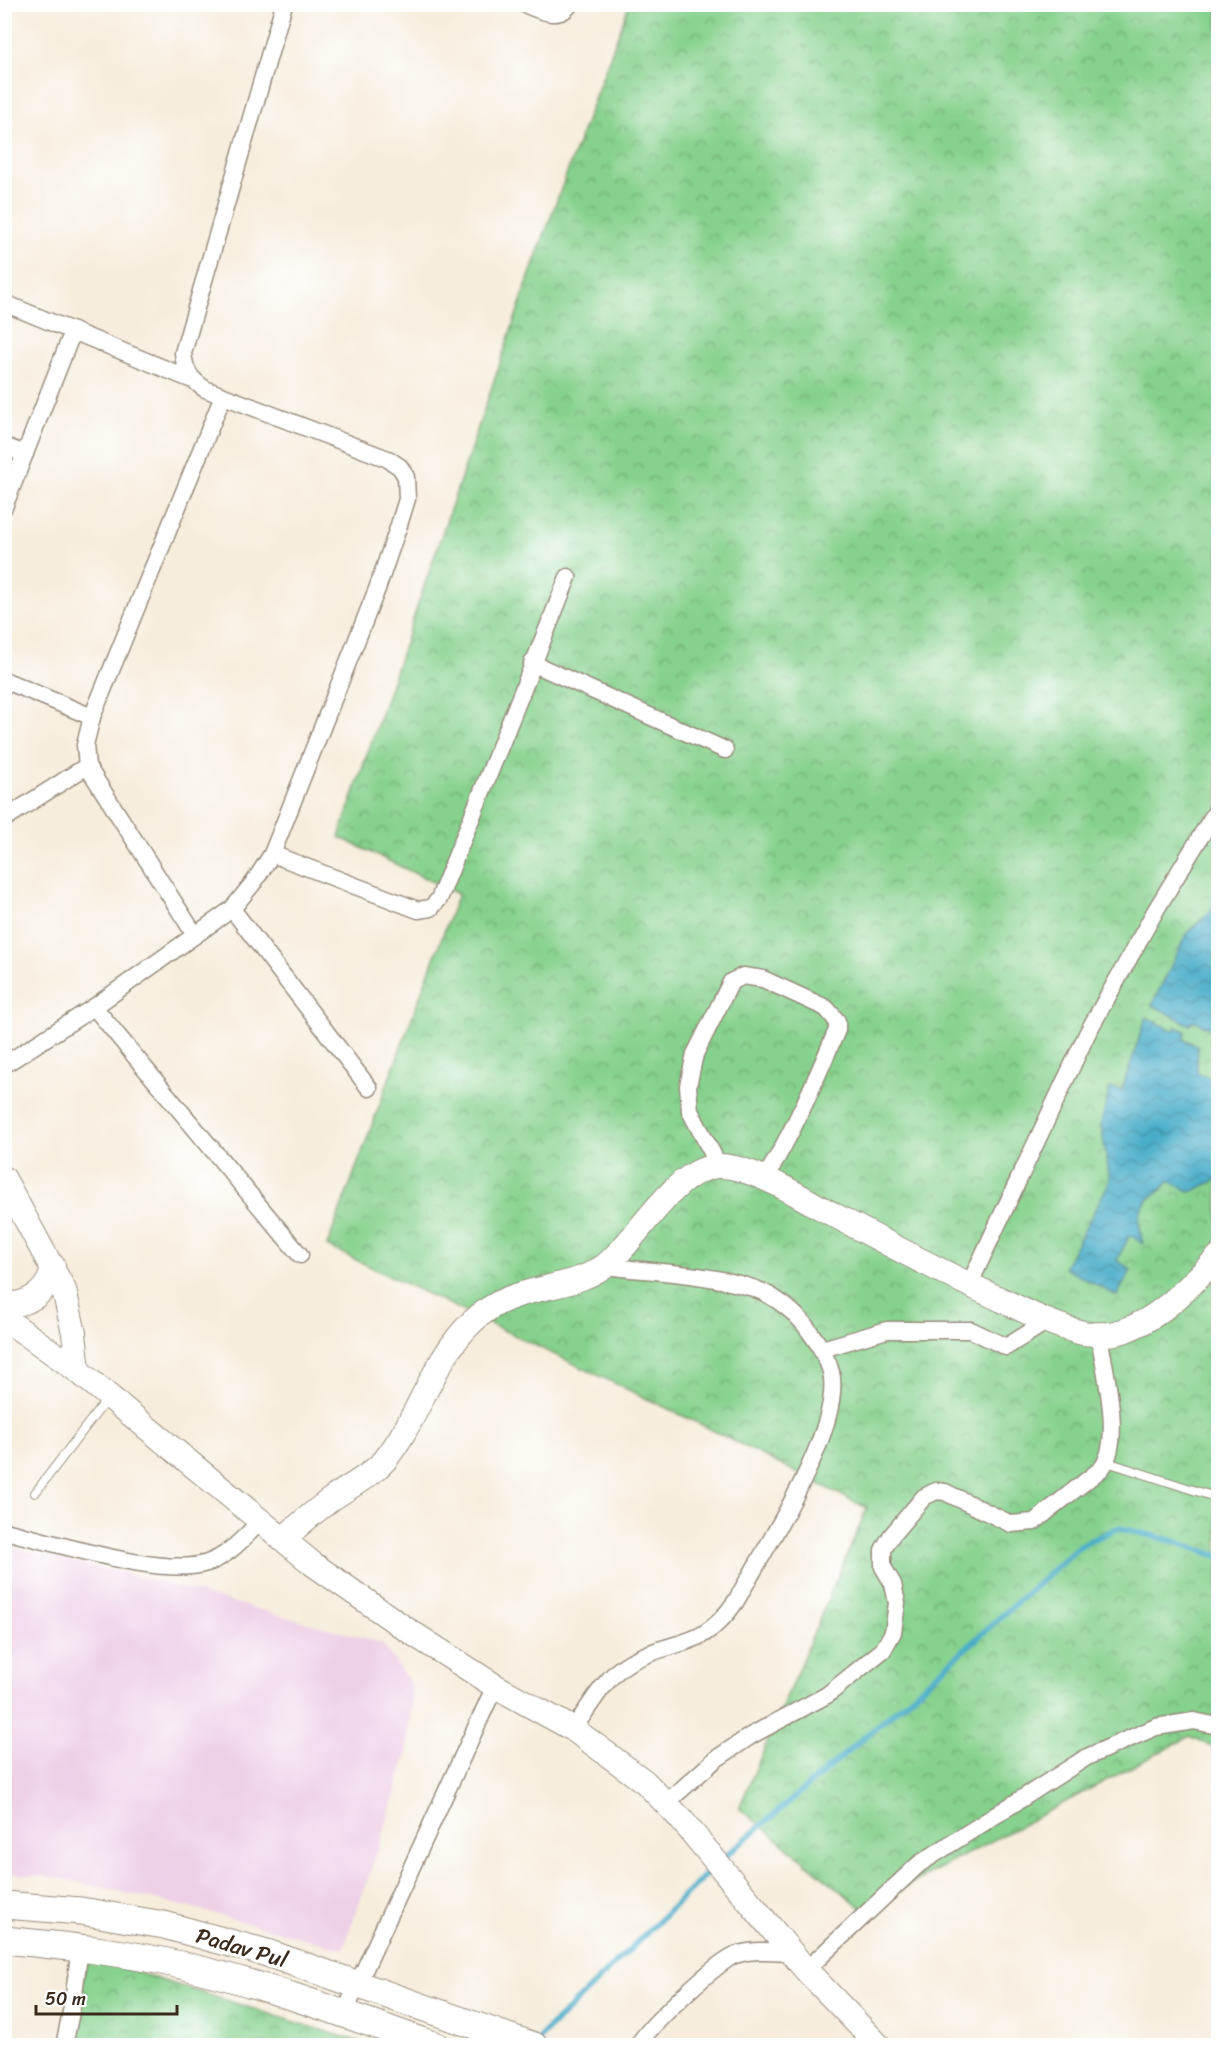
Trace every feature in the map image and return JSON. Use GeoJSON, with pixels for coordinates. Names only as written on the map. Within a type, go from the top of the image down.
{"type":"FeatureCollection","features":[{"type":"Feature","properties":{"kind":"main road"},"geometry":{"type":"LineString","coordinates":[[284,1538],[383,1462],[400,1438],[446,1352],[472,1323],[492,1306],[518,1293],[582,1278],[604,1266],[673,1191],[691,1176],[719,1166],[765,1178],[932,1269],[1046,1322],[1099,1335],[1120,1332],[1143,1323],[1169,1304],[1218,1257]]}},
{"type":"Feature","properties":{"kind":"main road"},"geometry":{"type":"LineString","coordinates":[[4,1179],[64,1290],[74,1333],[78,1371]]}},
{"type":"Feature","properties":{"kind":"main road"},"geometry":{"type":"LineString","coordinates":[[4,1305],[21,1304],[42,1292],[52,1278],[53,1266]]}},
{"type":"Feature","properties":{"kind":"main road"},"geometry":{"type":"LineString","coordinates":[[4,1318],[78,1371],[313,1564],[495,1686],[573,1730],[645,1782],[673,1811],[793,1955],[879,2046]]}},
{"type":"Feature","properties":{"kind":"main road","name":"Padav Pul"},"geometry":{"type":"LineString","coordinates":[[4,1905],[81,1911],[164,1925],[267,1953],[471,2022],[534,2046]]}},
{"type":"Feature","properties":{"kind":"main road","name":"Padav Pul"},"geometry":{"type":"LineString","coordinates":[[4,1940],[80,1947],[184,1966],[344,2014],[436,2046]]}},
{"type":"Feature","properties":{"kind":"street"},"geometry":{"type":"LineString","coordinates":[[190,379],[183,353],[284,4]]}},
{"type":"Feature","properties":{"kind":"street"},"geometry":{"type":"LineString","coordinates":[[524,4],[550,14],[566,10],[570,4]]}},
{"type":"Feature","properties":{"kind":"street"},"geometry":{"type":"LineString","coordinates":[[4,303],[190,379],[223,396],[388,459],[400,467],[406,477],[404,507],[377,589],[272,854],[254,882],[232,909],[94,1007],[4,1065]]}},
{"type":"Feature","properties":{"kind":"street"},"geometry":{"type":"LineString","coordinates":[[4,507],[73,331]]}},
{"type":"Feature","properties":{"kind":"street"},"geometry":{"type":"LineString","coordinates":[[195,935],[87,766],[85,745],[92,717],[223,396]]}},
{"type":"Feature","properties":{"kind":"street"},"geometry":{"type":"LineString","coordinates":[[4,446],[25,454]]}},
{"type":"Feature","properties":{"kind":"street"},"geometry":{"type":"LineString","coordinates":[[272,854],[418,910],[431,908],[439,899],[568,577]]}},
{"type":"Feature","properties":{"kind":"street"},"geometry":{"type":"LineString","coordinates":[[532,663],[725,750]]}},
{"type":"Feature","properties":{"kind":"street"},"geometry":{"type":"LineString","coordinates":[[4,680],[92,717]]}},
{"type":"Feature","properties":{"kind":"street"},"geometry":{"type":"LineString","coordinates":[[4,819],[87,766]]}},
{"type":"Feature","properties":{"kind":"street"},"geometry":{"type":"LineString","coordinates":[[969,1285],[1088,1032],[1157,908],[1218,808]]}},
{"type":"Feature","properties":{"kind":"street"},"geometry":{"type":"LineString","coordinates":[[232,909],[369,1088]]}},
{"type":"Feature","properties":{"kind":"street"},"geometry":{"type":"LineString","coordinates":[[719,1166],[690,1111],[688,1086],[695,1054],[731,982],[743,976],[763,979],[826,1008],[837,1021],[837,1030],[812,1087],[783,1148],[765,1178]]}},
{"type":"Feature","properties":{"kind":"street"},"geometry":{"type":"LineString","coordinates":[[94,1007],[300,1254]]}},
{"type":"Feature","properties":{"kind":"street"},"geometry":{"type":"LineString","coordinates":[[573,1730],[619,1670],[630,1662],[701,1637],[723,1621],[810,1464],[826,1425],[831,1400],[831,1374],[822,1349],[804,1323],[782,1304],[755,1289],[714,1279],[604,1266]]}},
{"type":"Feature","properties":{"kind":"street"},"geometry":{"type":"LineString","coordinates":[[822,1349],[887,1330],[971,1330],[1006,1347],[1046,1322]]}},
{"type":"Feature","properties":{"kind":"street"},"geometry":{"type":"LineString","coordinates":[[673,1811],[716,1759],[752,1735],[827,1695],[883,1650],[893,1632],[897,1603],[893,1584],[884,1567],[883,1550],[891,1536],[924,1497],[936,1491],[945,1492],[993,1517],[1022,1525],[1034,1522],[1104,1465],[1112,1444],[1112,1426],[1099,1335]]}},
{"type":"Feature","properties":{"kind":"street"},"geometry":{"type":"LineString","coordinates":[[4,1531],[150,1565],[182,1569],[207,1563],[227,1553],[261,1521]]}},
{"type":"Feature","properties":{"kind":"street"},"geometry":{"type":"LineString","coordinates":[[344,2014],[495,1686]]}},
{"type":"Feature","properties":{"kind":"street"},"geometry":{"type":"LineString","coordinates":[[638,2046],[675,2003],[734,1956],[758,1951],[793,1955],[919,1864],[1087,1757],[1156,1727],[1194,1721],[1218,1726]]}},
{"type":"Feature","properties":{"kind":"street"},"geometry":{"type":"LineString","coordinates":[[64,2046],[73,2002],[80,1947]]}},
{"type":"Feature","properties":{"kind":"lane"},"geometry":{"type":"LineString","coordinates":[[35,1493],[109,1396]]}},
{"type":"Feature","properties":{"kind":"lane"},"geometry":{"type":"LineString","coordinates":[[1104,1465],[1218,1498]]}},
{"type":"Feature","properties":{"kind":"shaded area"},"geometry":{"type":"Polygon","coordinates":[[[5,1546],[125,1573],[382,1643],[412,1686],[407,1753],[381,1841],[343,1949],[196,1909],[60,1878],[5,1873],[5,1546]]]}},
{"type":"Feature","properties":{"kind":"green space"},"geometry":{"type":"Polygon","coordinates":[[[629,5],[1218,5],[1218,1749],[1190,1736],[863,1909],[739,1808],[867,1508],[700,1424],[327,1246],[458,894],[339,837],[536,257],[629,5]]]}},
{"type":"Feature","properties":{"kind":"green space"},"geometry":{"type":"Polygon","coordinates":[[[87,1957],[369,2045],[70,2046],[87,1957]]]}},
{"type":"Feature","properties":{"kind":"water"},"geometry":{"type":"Polygon","coordinates":[[[1218,904],[1218,1021],[1209,1028],[1193,1020],[1190,1025],[1152,1005],[1187,933],[1218,904]]]}},
{"type":"Feature","properties":{"kind":"water"},"geometry":{"type":"Polygon","coordinates":[[[1146,1017],[1174,1031],[1176,1027],[1185,1031],[1184,1039],[1198,1046],[1197,1072],[1218,1082],[1218,1170],[1216,1180],[1191,1192],[1169,1181],[1147,1201],[1140,1216],[1143,1244],[1130,1235],[1117,1260],[1131,1270],[1117,1296],[1064,1268],[1110,1181],[1101,1124],[1110,1088],[1122,1090],[1146,1017]]]}},
{"type":"Feature","properties":{"kind":"waterway"},"geometry":{"type":"LineString","coordinates":[[721,1860],[916,1693],[1081,1545],[1118,1528],[1167,1539],[1218,1556]]}},
{"type":"Feature","properties":{"kind":"waterway"},"geometry":{"type":"LineString","coordinates":[[538,2042],[545,2032],[714,1867]]}}]}
